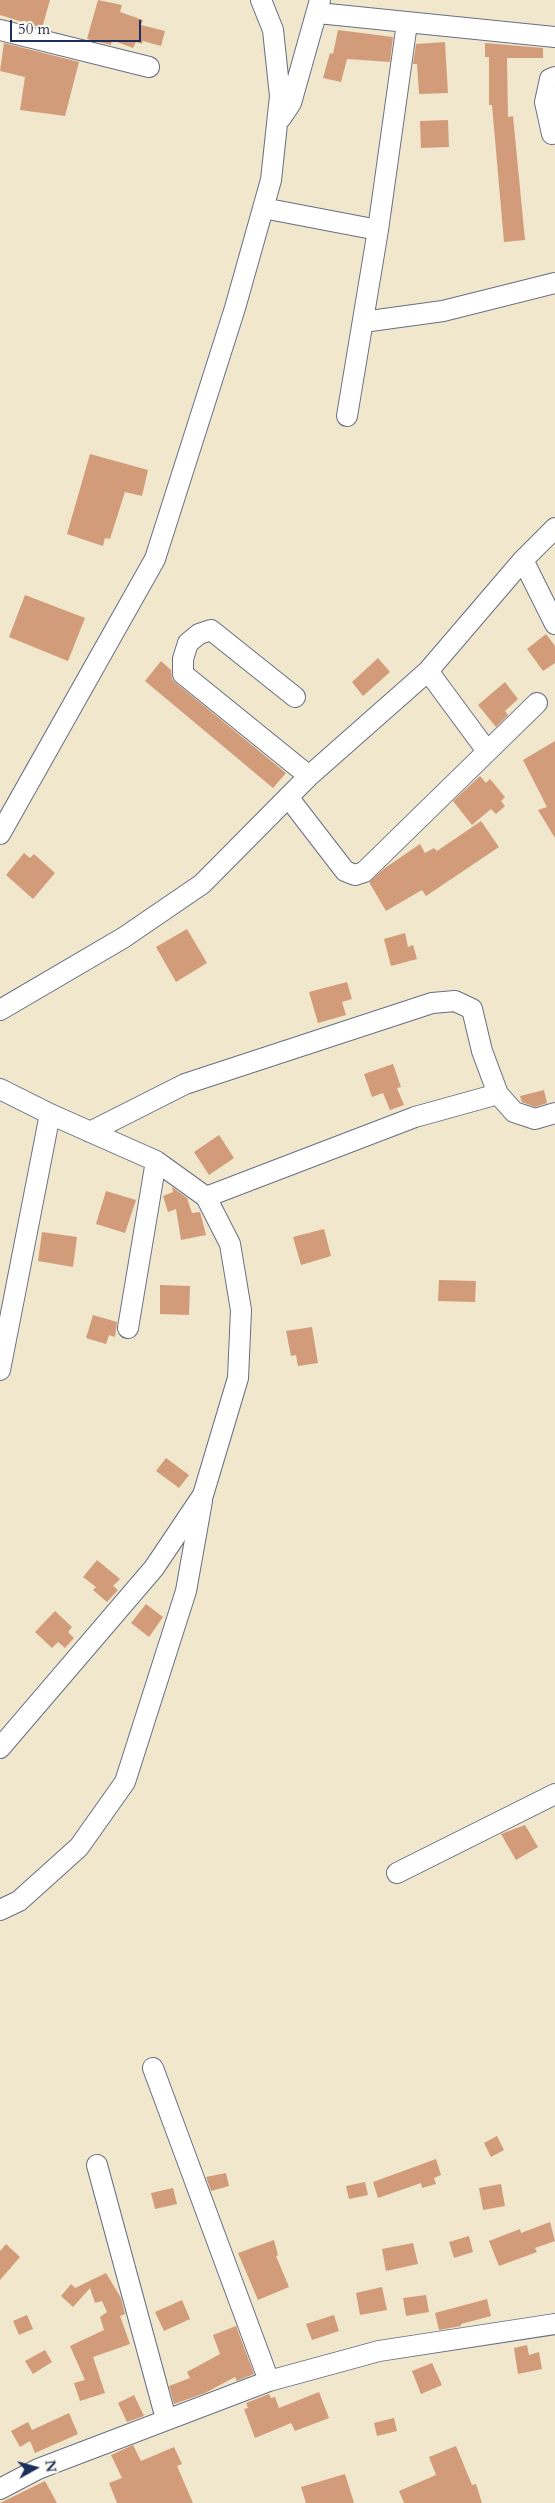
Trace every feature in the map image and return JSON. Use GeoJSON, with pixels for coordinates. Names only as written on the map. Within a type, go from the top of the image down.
{"type":"FeatureCollection","features":[{"type":"Feature","properties":{"kind":"street"},"geometry":{"type":"LineString","coordinates":[[0,834],[155,559],[235,308],[271,180],[280,96],[273,30],[261,0]]}},
{"type":"Feature","properties":{"kind":"street"},"geometry":{"type":"LineString","coordinates":[[277,124],[291,103],[319,6],[408,23],[555,37]]}},
{"type":"Feature","properties":{"kind":"street"},"geometry":{"type":"LineString","coordinates":[[348,416],[378,230],[408,23]]}},
{"type":"Feature","properties":{"kind":"street"},"geometry":{"type":"LineString","coordinates":[[0,30],[149,67]]}},
{"type":"Feature","properties":{"kind":"street"},"geometry":{"type":"LineString","coordinates":[[552,134],[545,102],[550,79],[555,77]]}},
{"type":"Feature","properties":{"kind":"street"},"geometry":{"type":"LineString","coordinates":[[263,208],[378,230]]}},
{"type":"Feature","properties":{"kind":"street"},"geometry":{"type":"LineString","coordinates":[[363,322],[443,312],[555,283]]}},
{"type":"Feature","properties":{"kind":"street"},"geometry":{"type":"LineString","coordinates":[[0,1010],[123,938],[202,884],[309,776],[428,671],[523,560],[555,528]]}},
{"type":"Feature","properties":{"kind":"street"},"geometry":{"type":"LineString","coordinates":[[523,560],[555,624]]}},
{"type":"Feature","properties":{"kind":"street"},"geometry":{"type":"LineString","coordinates":[[295,697],[211,630],[200,634],[188,642],[183,659],[183,674],[309,776]]}},
{"type":"Feature","properties":{"kind":"street"},"geometry":{"type":"LineString","coordinates":[[428,671],[487,751]]}},
{"type":"Feature","properties":{"kind":"street"},"geometry":{"type":"LineString","coordinates":[[288,797],[345,871],[355,875],[364,872],[395,844],[537,703]]}},
{"type":"Feature","properties":{"kind":"street"},"geometry":{"type":"LineString","coordinates":[[90,1132],[185,1084],[432,1002],[456,1000],[472,1009],[482,1051],[498,1094],[514,1112],[535,1119],[555,1113]]}},
{"type":"Feature","properties":{"kind":"street"},"geometry":{"type":"LineString","coordinates":[[0,1089],[50,1114],[156,1161],[206,1197],[230,1244],[241,1310],[238,1378],[203,1494],[186,1591],[125,1782],[79,1847],[19,1901],[0,1910]]}},
{"type":"Feature","properties":{"kind":"street"},"geometry":{"type":"LineString","coordinates":[[206,1197],[415,1118],[498,1094]]}},
{"type":"Feature","properties":{"kind":"street"},"geometry":{"type":"LineString","coordinates":[[0,1370],[50,1114]]}},
{"type":"Feature","properties":{"kind":"street"},"geometry":{"type":"LineString","coordinates":[[128,1328],[156,1161]]}},
{"type":"Feature","properties":{"kind":"street"},"geometry":{"type":"LineString","coordinates":[[0,1748],[154,1568],[203,1494]]}},
{"type":"Feature","properties":{"kind":"street"},"geometry":{"type":"LineString","coordinates":[[397,1873],[555,1794]]}},
{"type":"Feature","properties":{"kind":"street"},"geometry":{"type":"LineString","coordinates":[[152,2068],[269,2381]]}},
{"type":"Feature","properties":{"kind":"street"},"geometry":{"type":"LineString","coordinates":[[96,2165],[166,2419]]}},
{"type":"Feature","properties":{"kind":"street"},"geometry":{"type":"LineString","coordinates":[[0,2489],[38,2469],[269,2381],[378,2352],[555,2324]]}},
{"type":"Feature","properties":{"kind":"building"},"geometry":{"type":"Polygon","coordinates":[[[0,0],[50,0],[42,28],[0,15],[0,0]]]}},
{"type":"Feature","properties":{"kind":"building"},"geometry":{"type":"Polygon","coordinates":[[[98,0],[122,5],[120,12],[143,20],[141,25],[165,31],[161,46],[143,41],[142,44],[136,42],[133,48],[112,40],[111,45],[87,39],[98,0]]]}},
{"type":"Feature","properties":{"kind":"building"},"geometry":{"type":"Polygon","coordinates":[[[338,30],[393,37],[390,62],[347,59],[341,82],[323,78],[330,53],[333,54],[338,30]]]}},
{"type":"Feature","properties":{"kind":"building"},"geometry":{"type":"Polygon","coordinates":[[[445,42],[448,93],[419,94],[417,64],[413,64],[416,44],[445,42]]]}},
{"type":"Feature","properties":{"kind":"building"},"geometry":{"type":"Polygon","coordinates":[[[4,43],[79,62],[65,116],[20,110],[25,77],[0,71],[4,43]]]}},
{"type":"Feature","properties":{"kind":"building"},"geometry":{"type":"Polygon","coordinates":[[[485,43],[543,48],[543,58],[507,58],[508,117],[513,116],[525,240],[504,242],[492,105],[489,105],[489,57],[485,57],[485,43]]]}},
{"type":"Feature","properties":{"kind":"building"},"geometry":{"type":"Polygon","coordinates":[[[448,120],[449,147],[421,148],[420,121],[448,120]]]}},
{"type":"Feature","properties":{"kind":"building"},"geometry":{"type":"Polygon","coordinates":[[[90,454],[148,470],[142,496],[125,492],[110,539],[105,538],[103,546],[67,534],[90,454]]]}},
{"type":"Feature","properties":{"kind":"building"},"geometry":{"type":"Polygon","coordinates":[[[25,595],[85,618],[68,661],[9,637],[25,595]]]}},
{"type":"Feature","properties":{"kind":"building"},"geometry":{"type":"Polygon","coordinates":[[[546,634],[555,646],[555,663],[543,671],[527,649],[546,634]]]}},
{"type":"Feature","properties":{"kind":"building"},"geometry":{"type":"Polygon","coordinates":[[[378,658],[390,672],[363,696],[352,682],[378,658]]]}},
{"type":"Feature","properties":{"kind":"building"},"geometry":{"type":"Polygon","coordinates":[[[161,661],[171,670],[172,679],[176,683],[286,773],[273,788],[145,681],[161,661]]]}},
{"type":"Feature","properties":{"kind":"building"},"geometry":{"type":"Polygon","coordinates":[[[505,682],[518,699],[505,711],[508,715],[496,727],[478,705],[505,682]]]}},
{"type":"Feature","properties":{"kind":"building"},"geometry":{"type":"Polygon","coordinates":[[[555,741],[555,838],[538,810],[547,807],[523,760],[555,741]]]}},
{"type":"Feature","properties":{"kind":"building"},"geometry":{"type":"Polygon","coordinates":[[[480,776],[486,783],[490,779],[505,797],[501,801],[505,806],[496,814],[491,809],[472,825],[453,801],[480,776]]]}},
{"type":"Feature","properties":{"kind":"building"},"geometry":{"type":"Polygon","coordinates":[[[481,821],[499,847],[426,896],[422,890],[386,911],[369,882],[385,868],[420,844],[425,853],[434,848],[437,851],[481,821]]]}},
{"type":"Feature","properties":{"kind":"building"},"geometry":{"type":"Polygon","coordinates":[[[24,853],[30,858],[34,854],[55,873],[33,899],[6,875],[24,853]]]}},
{"type":"Feature","properties":{"kind":"building"},"geometry":{"type":"Polygon","coordinates":[[[187,929],[207,963],[176,982],[156,947],[187,929]]]}},
{"type":"Feature","properties":{"kind":"building"},"geometry":{"type":"Polygon","coordinates":[[[405,933],[408,947],[413,945],[417,959],[391,966],[384,939],[405,933]]]}},
{"type":"Feature","properties":{"kind":"building"},"geometry":{"type":"Polygon","coordinates":[[[347,982],[352,999],[342,1002],[346,1015],[318,1023],[309,992],[347,982]]]}},
{"type":"Feature","properties":{"kind":"building"},"geometry":{"type":"Polygon","coordinates":[[[393,1064],[401,1087],[397,1088],[404,1105],[390,1110],[383,1093],[372,1097],[364,1074],[393,1064]]]}},
{"type":"Feature","properties":{"kind":"building"},"geometry":{"type":"Polygon","coordinates":[[[544,1090],[547,1103],[535,1107],[522,1102],[520,1096],[544,1090]]]}},
{"type":"Feature","properties":{"kind":"building"},"geometry":{"type":"Polygon","coordinates":[[[219,1135],[234,1158],[209,1175],[194,1152],[219,1135]]]}},
{"type":"Feature","properties":{"kind":"building"},"geometry":{"type":"Polygon","coordinates":[[[172,1187],[187,1198],[192,1213],[200,1212],[206,1235],[181,1240],[176,1209],[168,1212],[163,1196],[173,1192],[172,1187]]]}},
{"type":"Feature","properties":{"kind":"building"},"geometry":{"type":"Polygon","coordinates":[[[106,1191],[136,1200],[125,1233],[96,1224],[106,1191]]]}},
{"type":"Feature","properties":{"kind":"building"},"geometry":{"type":"Polygon","coordinates":[[[324,1229],[331,1256],[301,1265],[293,1237],[324,1229]]]}},
{"type":"Feature","properties":{"kind":"building"},"geometry":{"type":"Polygon","coordinates":[[[42,1232],[77,1237],[73,1267],[38,1261],[42,1232]]]}},
{"type":"Feature","properties":{"kind":"building"},"geometry":{"type":"Polygon","coordinates":[[[439,1280],[476,1281],[475,1302],[438,1301],[439,1280]]]}},
{"type":"Feature","properties":{"kind":"building"},"geometry":{"type":"Polygon","coordinates":[[[160,1285],[190,1286],[189,1315],[160,1314],[160,1285]]]}},
{"type":"Feature","properties":{"kind":"building"},"geometry":{"type":"Polygon","coordinates":[[[93,1315],[117,1322],[115,1337],[109,1335],[106,1344],[86,1338],[93,1315]]]}},
{"type":"Feature","properties":{"kind":"building"},"geometry":{"type":"Polygon","coordinates":[[[312,1327],[318,1363],[298,1366],[296,1355],[291,1356],[286,1331],[312,1327]]]}},
{"type":"Feature","properties":{"kind":"building"},"geometry":{"type":"Polygon","coordinates":[[[166,1458],[189,1475],[179,1488],[156,1471],[166,1458]]]}},
{"type":"Feature","properties":{"kind":"building"},"geometry":{"type":"Polygon","coordinates":[[[97,1560],[120,1579],[113,1586],[118,1590],[107,1602],[93,1590],[96,1587],[83,1577],[97,1560]]]}},
{"type":"Feature","properties":{"kind":"building"},"geometry":{"type":"Polygon","coordinates":[[[146,1604],[163,1617],[149,1637],[131,1623],[146,1604]]]}},
{"type":"Feature","properties":{"kind":"building"},"geometry":{"type":"Polygon","coordinates":[[[55,1611],[72,1627],[68,1632],[74,1638],[65,1648],[58,1642],[52,1648],[35,1632],[55,1611]]]}},
{"type":"Feature","properties":{"kind":"building"},"geometry":{"type":"Polygon","coordinates":[[[525,1825],[538,1847],[516,1860],[501,1834],[525,1825]]]}},
{"type":"Feature","properties":{"kind":"building"},"geometry":{"type":"Polygon","coordinates":[[[497,2136],[504,2150],[491,2157],[484,2143],[497,2136]]]}},
{"type":"Feature","properties":{"kind":"building"},"geometry":{"type":"Polygon","coordinates":[[[436,2159],[441,2175],[434,2178],[436,2184],[422,2188],[421,2183],[378,2198],[373,2182],[436,2159]]]}},
{"type":"Feature","properties":{"kind":"building"},"geometry":{"type":"Polygon","coordinates":[[[226,2173],[229,2186],[211,2191],[206,2177],[226,2173]]]}},
{"type":"Feature","properties":{"kind":"building"},"geometry":{"type":"Polygon","coordinates":[[[365,2182],[368,2195],[349,2199],[346,2186],[365,2182]]]}},
{"type":"Feature","properties":{"kind":"building"},"geometry":{"type":"Polygon","coordinates":[[[501,2184],[505,2206],[483,2210],[479,2188],[501,2184]]]}},
{"type":"Feature","properties":{"kind":"building"},"geometry":{"type":"Polygon","coordinates":[[[173,2188],[177,2204],[155,2209],[151,2193],[173,2188]]]}},
{"type":"Feature","properties":{"kind":"building"},"geometry":{"type":"Polygon","coordinates":[[[550,2222],[555,2241],[535,2248],[537,2252],[499,2266],[489,2241],[520,2229],[521,2233],[550,2222]]]}},
{"type":"Feature","properties":{"kind":"building"},"geometry":{"type":"Polygon","coordinates":[[[469,2236],[473,2252],[454,2258],[449,2242],[469,2236]]]}},
{"type":"Feature","properties":{"kind":"building"},"geometry":{"type":"Polygon","coordinates":[[[274,2240],[278,2255],[276,2256],[289,2287],[258,2300],[238,2253],[274,2240]]]}},
{"type":"Feature","properties":{"kind":"building"},"geometry":{"type":"Polygon","coordinates":[[[413,2243],[418,2264],[386,2271],[382,2249],[413,2243]]]}},
{"type":"Feature","properties":{"kind":"building"},"geometry":{"type":"Polygon","coordinates":[[[6,2244],[20,2257],[0,2280],[0,2251],[6,2244]]]}},
{"type":"Feature","properties":{"kind":"building"},"geometry":{"type":"Polygon","coordinates":[[[106,2273],[121,2298],[125,2314],[120,2316],[130,2344],[93,2357],[105,2393],[80,2401],[74,2383],[85,2380],[70,2346],[104,2330],[100,2317],[107,2312],[102,2301],[95,2303],[90,2288],[73,2307],[61,2296],[71,2284],[75,2288],[106,2273]]]}},
{"type":"Feature","properties":{"kind":"building"},"geometry":{"type":"Polygon","coordinates":[[[382,2287],[387,2310],[360,2315],[356,2293],[382,2287]]]}},
{"type":"Feature","properties":{"kind":"building"},"geometry":{"type":"Polygon","coordinates":[[[426,2295],[429,2312],[406,2316],[403,2298],[426,2295]]]}},
{"type":"Feature","properties":{"kind":"building"},"geometry":{"type":"Polygon","coordinates":[[[487,2299],[491,2316],[461,2324],[461,2326],[439,2330],[435,2313],[487,2299]]]}},
{"type":"Feature","properties":{"kind":"building"},"geometry":{"type":"Polygon","coordinates":[[[182,2300],[190,2319],[164,2331],[155,2312],[182,2300]]]}},
{"type":"Feature","properties":{"kind":"building"},"geometry":{"type":"Polygon","coordinates":[[[27,2315],[33,2329],[19,2335],[13,2321],[27,2315]]]}},
{"type":"Feature","properties":{"kind":"building"},"geometry":{"type":"Polygon","coordinates":[[[334,2315],[339,2331],[312,2340],[306,2324],[334,2315]]]}},
{"type":"Feature","properties":{"kind":"building"},"geometry":{"type":"Polygon","coordinates":[[[236,2326],[254,2374],[237,2381],[235,2377],[205,2393],[174,2404],[169,2386],[190,2378],[187,2372],[220,2354],[213,2335],[236,2326]]]}},
{"type":"Feature","properties":{"kind":"building"},"geometry":{"type":"Polygon","coordinates":[[[527,2345],[529,2355],[539,2352],[542,2369],[518,2374],[514,2348],[527,2345]]]}},
{"type":"Feature","properties":{"kind":"building"},"geometry":{"type":"Polygon","coordinates":[[[45,2350],[52,2362],[33,2374],[25,2361],[45,2350]]]}},
{"type":"Feature","properties":{"kind":"building"},"geometry":{"type":"Polygon","coordinates":[[[432,2363],[442,2385],[421,2394],[412,2371],[432,2363]]]}},
{"type":"Feature","properties":{"kind":"building"},"geometry":{"type":"Polygon","coordinates":[[[319,2392],[329,2418],[295,2431],[291,2423],[255,2438],[244,2409],[248,2408],[246,2403],[269,2394],[271,2398],[275,2397],[279,2408],[319,2392]]]}},
{"type":"Feature","properties":{"kind":"building"},"geometry":{"type":"Polygon","coordinates":[[[134,2395],[144,2416],[127,2422],[118,2403],[134,2395]]]}},
{"type":"Feature","properties":{"kind":"building"},"geometry":{"type":"Polygon","coordinates":[[[69,2413],[78,2434],[35,2453],[30,2441],[20,2447],[11,2431],[28,2422],[32,2430],[69,2413]]]}},
{"type":"Feature","properties":{"kind":"building"},"geometry":{"type":"Polygon","coordinates":[[[394,2418],[397,2431],[377,2436],[374,2423],[394,2418]]]}},
{"type":"Feature","properties":{"kind":"building"},"geometry":{"type":"Polygon","coordinates":[[[133,2445],[141,2461],[174,2447],[182,2464],[177,2466],[193,2503],[117,2503],[109,2483],[122,2478],[111,2455],[133,2445]]]}},
{"type":"Feature","properties":{"kind":"building"},"geometry":{"type":"Polygon","coordinates":[[[456,2446],[472,2485],[476,2484],[482,2503],[404,2503],[399,2491],[436,2475],[429,2457],[456,2446]]]}},
{"type":"Feature","properties":{"kind":"building"},"geometry":{"type":"Polygon","coordinates":[[[345,2474],[354,2503],[306,2503],[301,2487],[345,2474]]]}},
{"type":"Feature","properties":{"kind":"building"},"geometry":{"type":"Polygon","coordinates":[[[45,2481],[57,2503],[0,2503],[45,2481]]]}}]}
